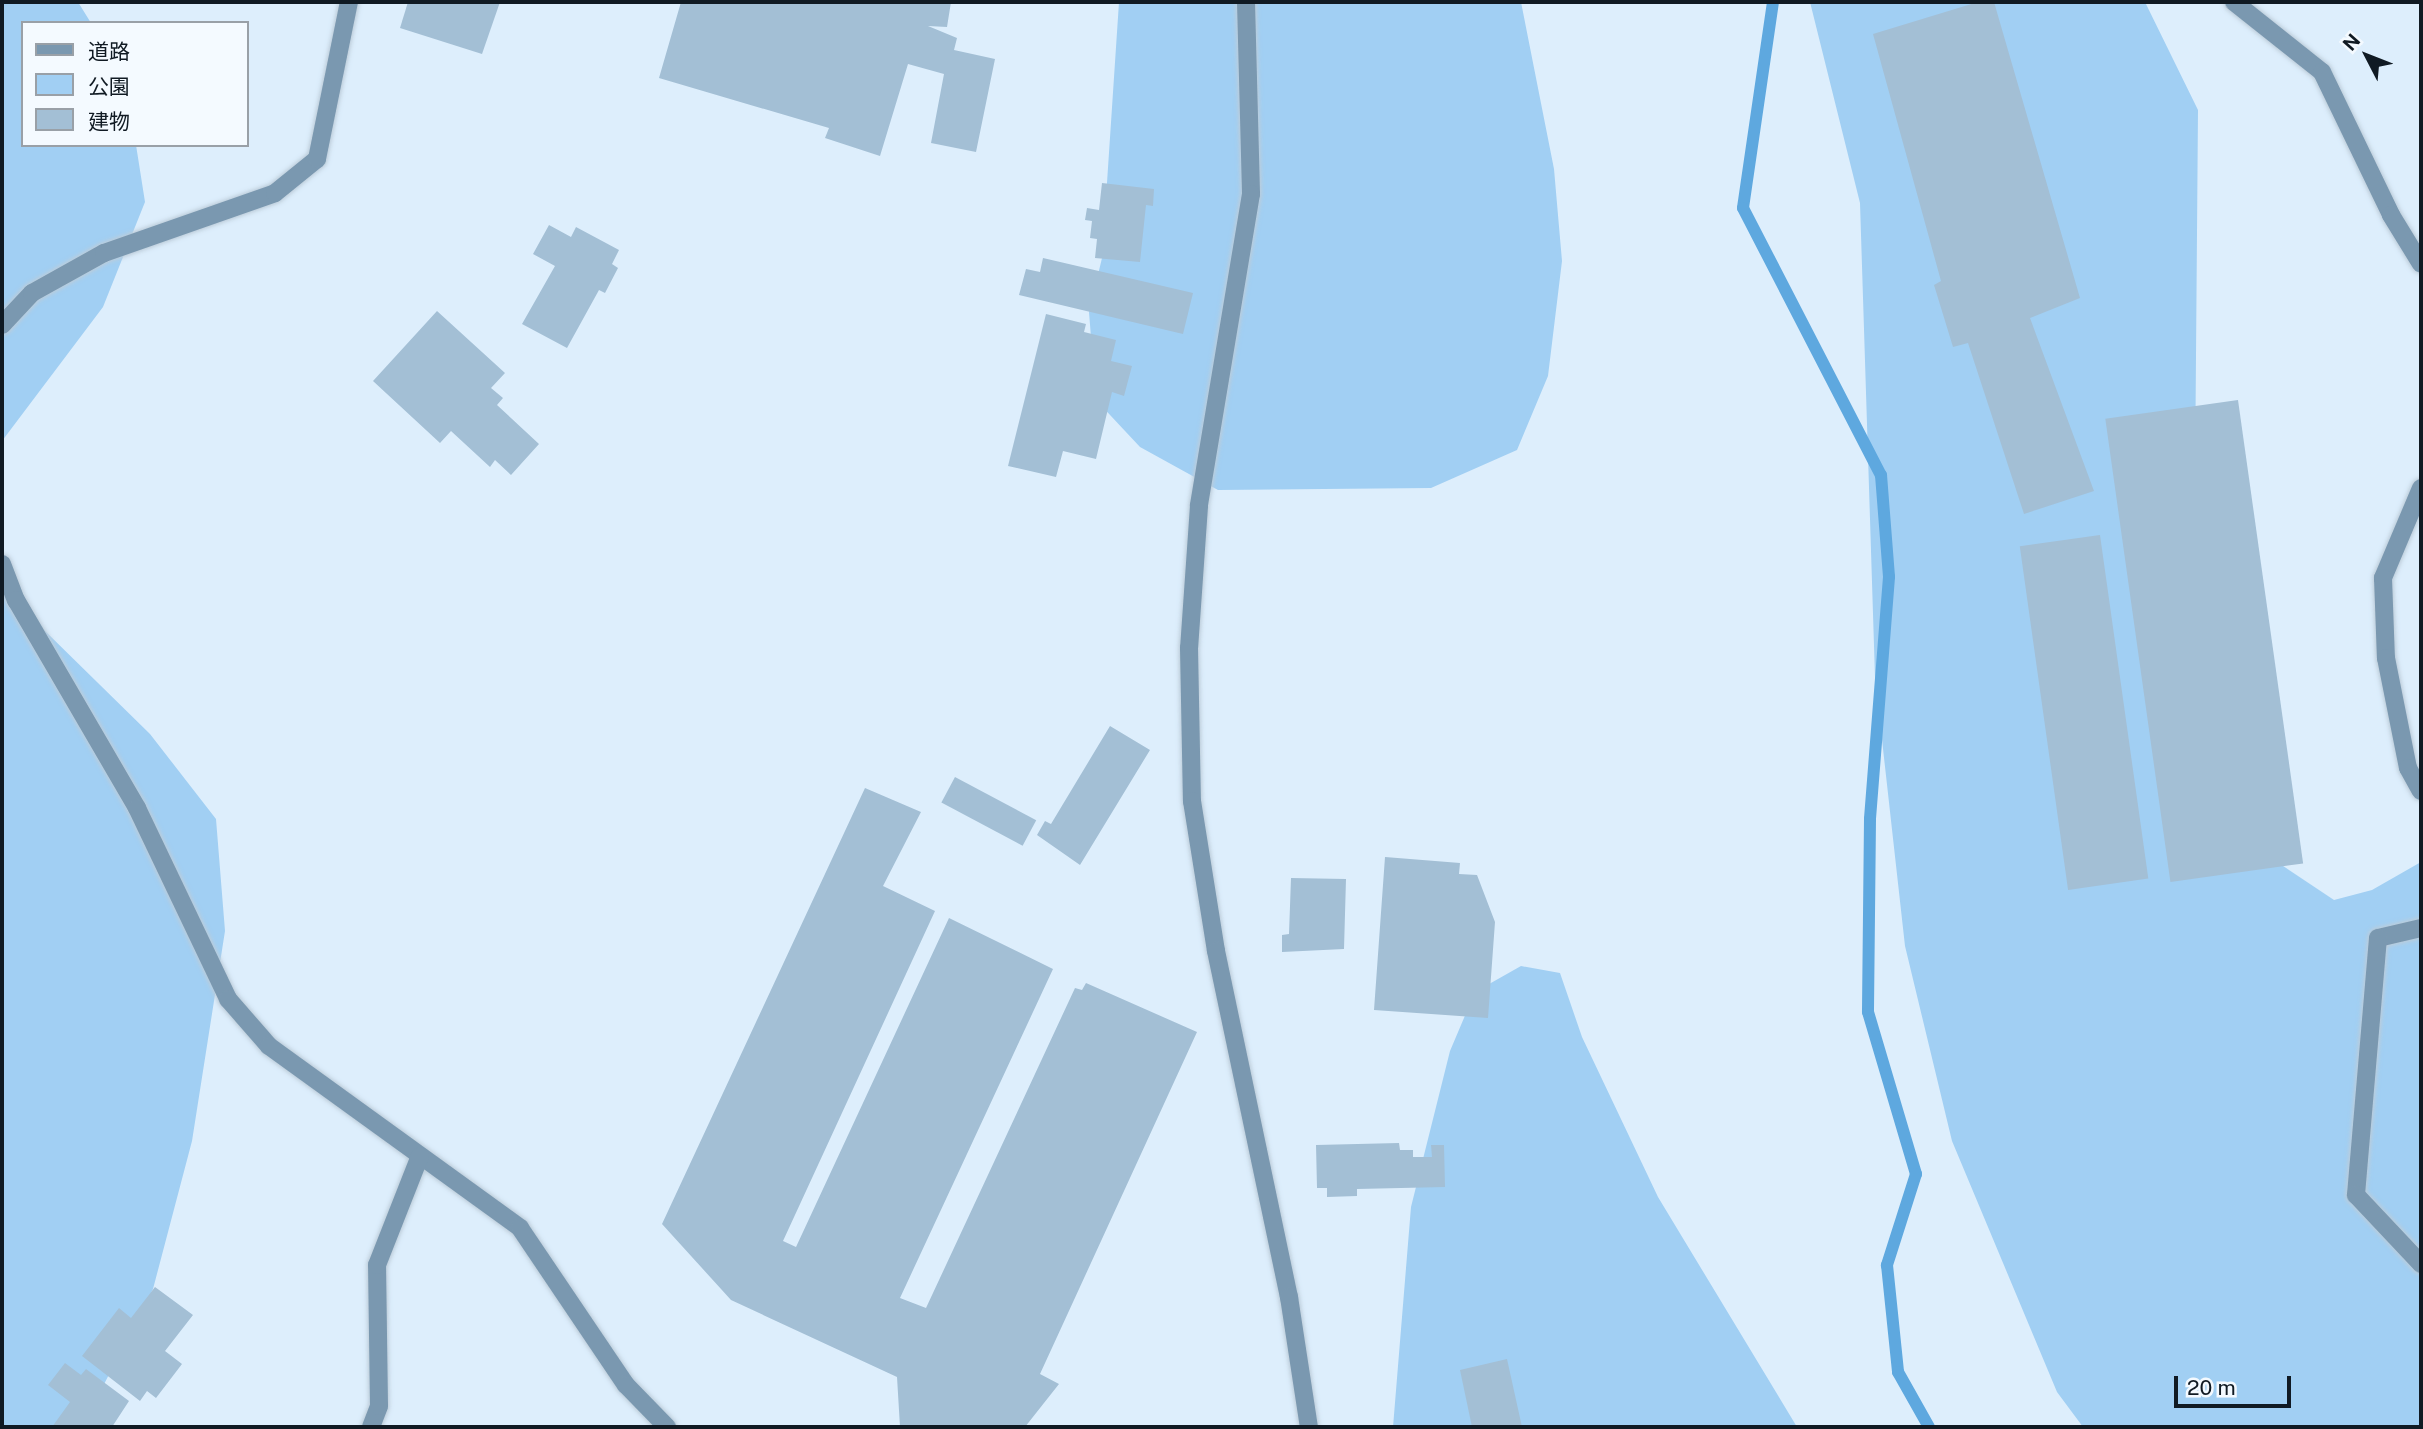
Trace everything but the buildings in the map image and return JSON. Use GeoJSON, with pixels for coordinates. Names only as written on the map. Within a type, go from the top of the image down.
{"type":"FeatureCollection","features":[{"type":"Feature","properties":{"kind":"street"},"geometry":{"type":"LineString","coordinates":[[2,325],[32,293],[104,253],[275,193],[317,159],[349,2]]}},
{"type":"Feature","properties":{"kind":"street"},"geometry":{"type":"LineString","coordinates":[[1246,2],[1251,194],[1199,506],[1189,648],[1192,801],[1216,951],[1289,1297],[1309,1427]]}},
{"type":"Feature","properties":{"kind":"street"},"geometry":{"type":"LineString","coordinates":[[2234,2],[2322,72],[2391,215],[2421,264]]}},
{"type":"Feature","properties":{"kind":"street"},"geometry":{"type":"LineString","coordinates":[[2421,488],[2383,578],[2386,658],[2408,768],[2421,791]]}},
{"type":"Feature","properties":{"kind":"street"},"geometry":{"type":"LineString","coordinates":[[2,564],[16,600],[137,808],[228,999],[269,1046],[520,1227],[626,1385],[667,1427]]}},
{"type":"Feature","properties":{"kind":"street"},"geometry":{"type":"LineString","coordinates":[[2421,928],[2378,937],[2356,1195],[2421,1264]]}},
{"type":"Feature","properties":{"kind":"street"},"geometry":{"type":"LineString","coordinates":[[371,1427],[380,1406],[377,1265],[420,1156]]}},
{"type":"Feature","properties":{"kind":"green space"},"geometry":{"type":"Polygon","coordinates":[[[2,2],[78,2],[90,21],[21,21],[21,147],[136,147],[145,202],[103,307],[2,441],[2,2]]]}},
{"type":"Feature","properties":{"kind":"green space"},"geometry":{"type":"Polygon","coordinates":[[[1119,2],[1521,2],[1554,169],[1562,261],[1548,376],[1517,450],[1431,488],[1218,490],[1140,447],[1096,400],[1089,312],[1102,258],[1119,2]]]}},
{"type":"Feature","properties":{"kind":"green space"},"geometry":{"type":"Polygon","coordinates":[[[1810,2],[2145,2],[2198,110],[2195,480],[2280,864],[2334,900],[2372,890],[2421,862],[2421,1427],[2083,1427],[2057,1392],[1952,1141],[1905,946],[1875,677],[1860,203],[1810,2]]]}},
{"type":"Feature","properties":{"kind":"green space"},"geometry":{"type":"Polygon","coordinates":[[[2,563],[45,631],[150,734],[216,819],[225,931],[192,1141],[153,1289],[82,1427],[2,1427],[2,563]]]}},
{"type":"Feature","properties":{"kind":"green space"},"geometry":{"type":"Polygon","coordinates":[[[1521,966],[1560,973],[1582,1037],[1658,1197],[1797,1427],[1393,1427],[1411,1207],[1450,1051],[1475,992],[1521,966]]]}},
{"type":"Feature","properties":{"kind":"waterway"},"geometry":{"type":"LineString","coordinates":[[1773,2],[1743,208],[1881,475],[1889,577],[1870,819],[1868,1012],[1916,1174],[1887,1265],[1898,1372],[1929,1427]]}}]}
